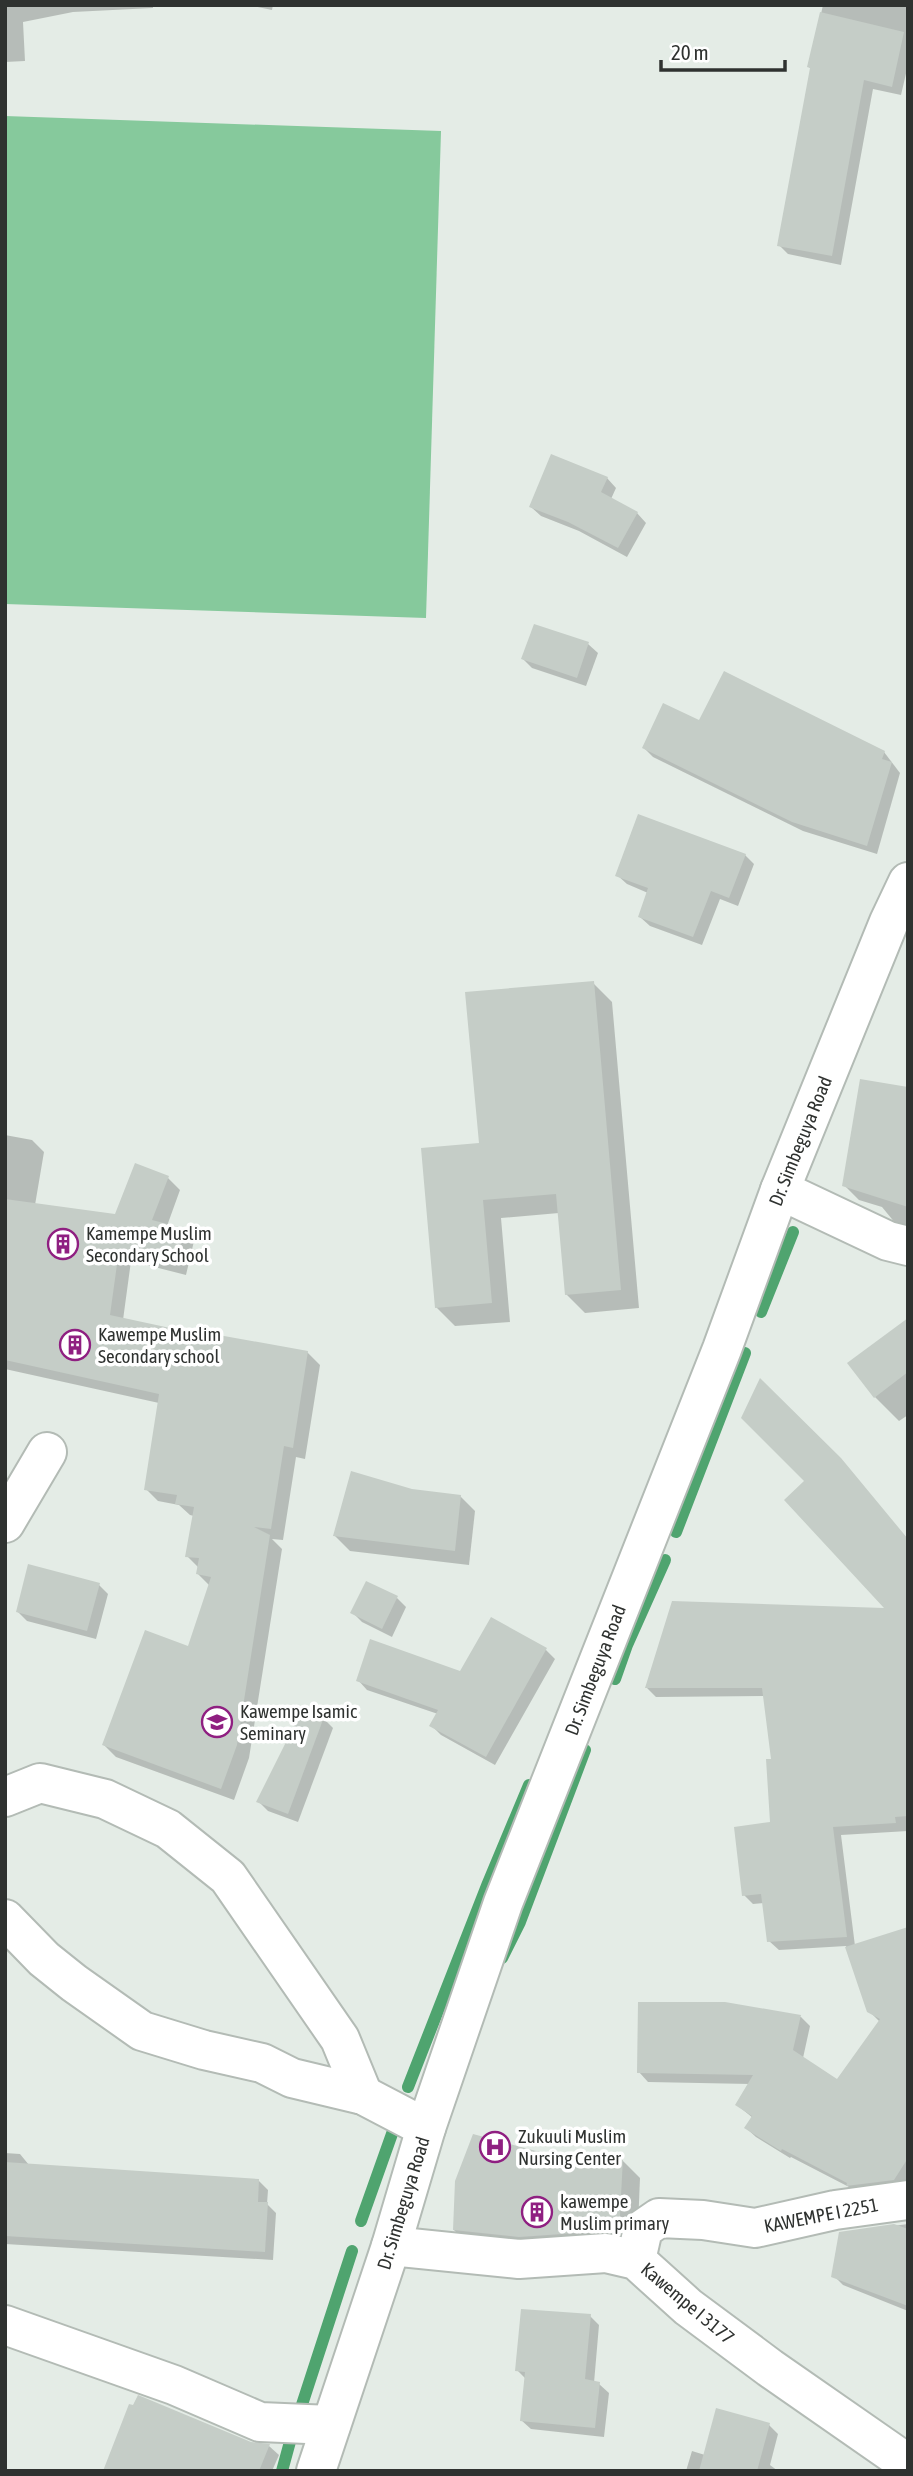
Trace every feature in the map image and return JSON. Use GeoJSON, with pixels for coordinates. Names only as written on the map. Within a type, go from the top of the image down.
{"type":"FeatureCollection","features":[{"type":"Feature","properties":{"kind":"street","name":"Dr. Simbeguya Road"},"geometry":{"type":"LineString","coordinates":[[316,2471],[391,2246],[426,2129],[503,1903],[722,1349],[780,1190],[889,922],[908,882]]}},
{"type":"Feature","properties":{"kind":"street"},"geometry":{"type":"LineString","coordinates":[[780,1190],[888,1241],[908,1246]]}},
{"type":"Feature","properties":{"kind":"street"},"geometry":{"type":"LineString","coordinates":[[5,1522],[47,1452]]}},
{"type":"Feature","properties":{"kind":"street"},"geometry":{"type":"LineString","coordinates":[[5,1797],[40,1783],[105,1799],[169,1829],[228,1877],[340,2039],[363,2095]]}},
{"type":"Feature","properties":{"kind":"street"},"geometry":{"type":"LineString","coordinates":[[5,1919],[44,1959],[142,2031],[204,2050],[262,2063],[292,2078],[363,2095],[426,2129]]}},
{"type":"Feature","properties":{"kind":"street","name":"KAWEMPE I 2251"},"geometry":{"type":"LineString","coordinates":[[636,2260],[643,2230],[659,2218],[704,2220],[755,2228],[835,2210],[908,2200]]}},
{"type":"Feature","properties":{"kind":"street","name":"Kawempe I 3177"},"geometry":{"type":"LineString","coordinates":[[391,2246],[519,2259],[606,2253],[636,2260],[688,2307],[908,2464]]}},
{"type":"Feature","properties":{"kind":"street"},"geometry":{"type":"LineString","coordinates":[[5,2325],[174,2385],[260,2422],[331,2425]]}},
{"type":"Feature","properties":{"kind":"green space"},"geometry":{"type":"Polygon","coordinates":[[[5,116],[441,131],[426,618],[5,604],[5,116]]]}},
{"type":"Feature","properties":{"kind":"building"},"geometry":{"type":"Polygon","coordinates":[[[820,12],[904,32],[892,87],[864,80],[832,256],[777,246],[810,68],[807,67],[820,12]]]}},
{"type":"Feature","properties":{"kind":"building"},"geometry":{"type":"Polygon","coordinates":[[[551,454],[608,477],[601,492],[638,512],[618,548],[568,522],[529,507],[551,454]]]}},
{"type":"Feature","properties":{"kind":"building"},"geometry":{"type":"Polygon","coordinates":[[[534,624],[589,642],[577,678],[521,659],[534,624]]]}},
{"type":"Feature","properties":{"kind":"building"},"geometry":{"type":"Polygon","coordinates":[[[724,671],[885,751],[882,759],[892,762],[867,846],[792,822],[642,748],[663,703],[699,720],[724,671]]]}},
{"type":"Feature","properties":{"kind":"building"},"geometry":{"type":"Polygon","coordinates":[[[638,814],[746,854],[729,898],[711,891],[693,937],[638,917],[648,888],[615,876],[638,814]]]}},
{"type":"Feature","properties":{"kind":"building"},"geometry":{"type":"Polygon","coordinates":[[[594,981],[621,1290],[565,1295],[556,1194],[483,1200],[492,1303],[435,1308],[421,1148],[479,1143],[465,992],[594,981]]]}},
{"type":"Feature","properties":{"kind":"building"},"geometry":{"type":"Polygon","coordinates":[[[860,1079],[908,1087],[908,1207],[842,1186],[860,1079]]]}},
{"type":"Feature","properties":{"kind":"building"},"geometry":{"type":"Polygon","coordinates":[[[135,1163],[169,1176],[152,1220],[183,1228],[174,1264],[119,1250],[110,1315],[184,1331],[185,1329],[308,1351],[293,1448],[284,1446],[271,1529],[254,1527],[270,1535],[237,1745],[221,1789],[102,1745],[145,1630],[188,1646],[211,1577],[196,1574],[199,1558],[185,1557],[194,1507],[175,1504],[177,1495],[144,1490],[159,1394],[5,1360],[5,1199],[115,1214],[135,1163]]]}},
{"type":"Feature","properties":{"kind":"building"},"geometry":{"type":"Polygon","coordinates":[[[908,1318],[908,1372],[874,1398],[847,1363],[908,1318]]]}},
{"type":"Feature","properties":{"kind":"building"},"geometry":{"type":"Polygon","coordinates":[[[760,1378],[841,1458],[908,1539],[908,1816],[895,1817],[896,1823],[833,1827],[847,1937],[767,1942],[761,1894],[742,1896],[734,1827],[770,1822],[766,1759],[771,1759],[762,1688],[645,1688],[672,1601],[884,1608],[784,1500],[804,1481],[741,1418],[760,1378]]]}},
{"type":"Feature","properties":{"kind":"building"},"geometry":{"type":"Polygon","coordinates":[[[351,1471],[412,1489],[461,1495],[455,1551],[333,1536],[351,1471]]]}},
{"type":"Feature","properties":{"kind":"building"},"geometry":{"type":"Polygon","coordinates":[[[28,1564],[100,1583],[87,1631],[16,1612],[28,1564]]]}},
{"type":"Feature","properties":{"kind":"building"},"geometry":{"type":"Polygon","coordinates":[[[366,1581],[398,1596],[382,1629],[350,1613],[366,1581]]]}},
{"type":"Feature","properties":{"kind":"building"},"geometry":{"type":"Polygon","coordinates":[[[491,1617],[547,1648],[486,1757],[429,1726],[438,1710],[356,1681],[370,1639],[460,1671],[491,1617]]]}},
{"type":"Feature","properties":{"kind":"building"},"geometry":{"type":"Polygon","coordinates":[[[303,1708],[324,1717],[288,1814],[256,1802],[303,1708]]]}},
{"type":"Feature","properties":{"kind":"building"},"geometry":{"type":"Polygon","coordinates":[[[908,1927],[908,2158],[894,2180],[846,2186],[847,2183],[782,2149],[781,2151],[744,2128],[752,2116],[735,2105],[753,2075],[637,2073],[638,2002],[725,2002],[801,2015],[793,2050],[837,2079],[880,2019],[867,2012],[845,1947],[908,1927]]]}},
{"type":"Feature","properties":{"kind":"building","name":"kawempe Muslim primary"},"geometry":{"type":"Polygon","coordinates":[[[473,2134],[551,2155],[623,2158],[619,2234],[605,2231],[519,2237],[453,2230],[455,2181],[473,2134]]]}},
{"type":"Feature","properties":{"kind":"building"},"geometry":{"type":"Polygon","coordinates":[[[5,2162],[259,2179],[258,2202],[268,2202],[265,2252],[5,2236],[5,2162]]]}},
{"type":"Feature","properties":{"kind":"building"},"geometry":{"type":"Polygon","coordinates":[[[894,2224],[908,2229],[908,2306],[831,2277],[839,2232],[894,2224]]]}},
{"type":"Feature","properties":{"kind":"building"},"geometry":{"type":"Polygon","coordinates":[[[521,2309],[591,2314],[585,2379],[600,2382],[595,2428],[520,2421],[525,2372],[515,2371],[521,2309]]]}},
{"type":"Feature","properties":{"kind":"building"},"geometry":{"type":"Polygon","coordinates":[[[138,2395],[251,2442],[270,2444],[259,2471],[103,2471],[129,2404],[133,2405],[138,2395]]]}},
{"type":"Feature","properties":{"kind":"building"},"geometry":{"type":"Polygon","coordinates":[[[716,2408],[770,2423],[757,2471],[699,2471],[716,2408]]]}},
{"type":"Feature","properties":{"kind":"waterway"},"geometry":{"type":"LineString","coordinates":[[761,1312],[793,1232]]}},
{"type":"Feature","properties":{"kind":"waterway"},"geometry":{"type":"LineString","coordinates":[[676,1532],[745,1353]]}},
{"type":"Feature","properties":{"kind":"waterway"},"geometry":{"type":"LineString","coordinates":[[615,1679],[627,1645],[665,1560]]}},
{"type":"Feature","properties":{"kind":"waterway"},"geometry":{"type":"LineString","coordinates":[[502,1958],[520,1922],[585,1750]]}},
{"type":"Feature","properties":{"kind":"waterway"},"geometry":{"type":"LineString","coordinates":[[408,2087],[529,1785]]}},
{"type":"Feature","properties":{"kind":"waterway"},"geometry":{"type":"LineString","coordinates":[[361,2221],[393,2131]]}},
{"type":"Feature","properties":{"kind":"waterway"},"geometry":{"type":"LineString","coordinates":[[297,2420],[352,2251]]}},
{"type":"Feature","properties":{"kind":"waterway"},"geometry":{"type":"LineString","coordinates":[[282,2471],[291,2438]]}},
{"type":"Feature","properties":{"kind":"place","name":"Kamempe Muslim Secondary School"},"geometry":{"type":"Point","coordinates":[63,1244]}},
{"type":"Feature","properties":{"kind":"place","name":"Kawempe Muslim Secondary school"},"geometry":{"type":"Point","coordinates":[75,1345]}},
{"type":"Feature","properties":{"kind":"place","name":"Kawempe Isamic Seminary"},"geometry":{"type":"Point","coordinates":[217,1722]}},
{"type":"Feature","properties":{"kind":"place","name":"Zukuuli Muslim Nursing Center"},"geometry":{"type":"Point","coordinates":[495,2147]}},
{"type":"Feature","properties":{"kind":"place","name":"kawempe Muslim primary"},"geometry":{"type":"Point","coordinates":[537,2212]}}]}
